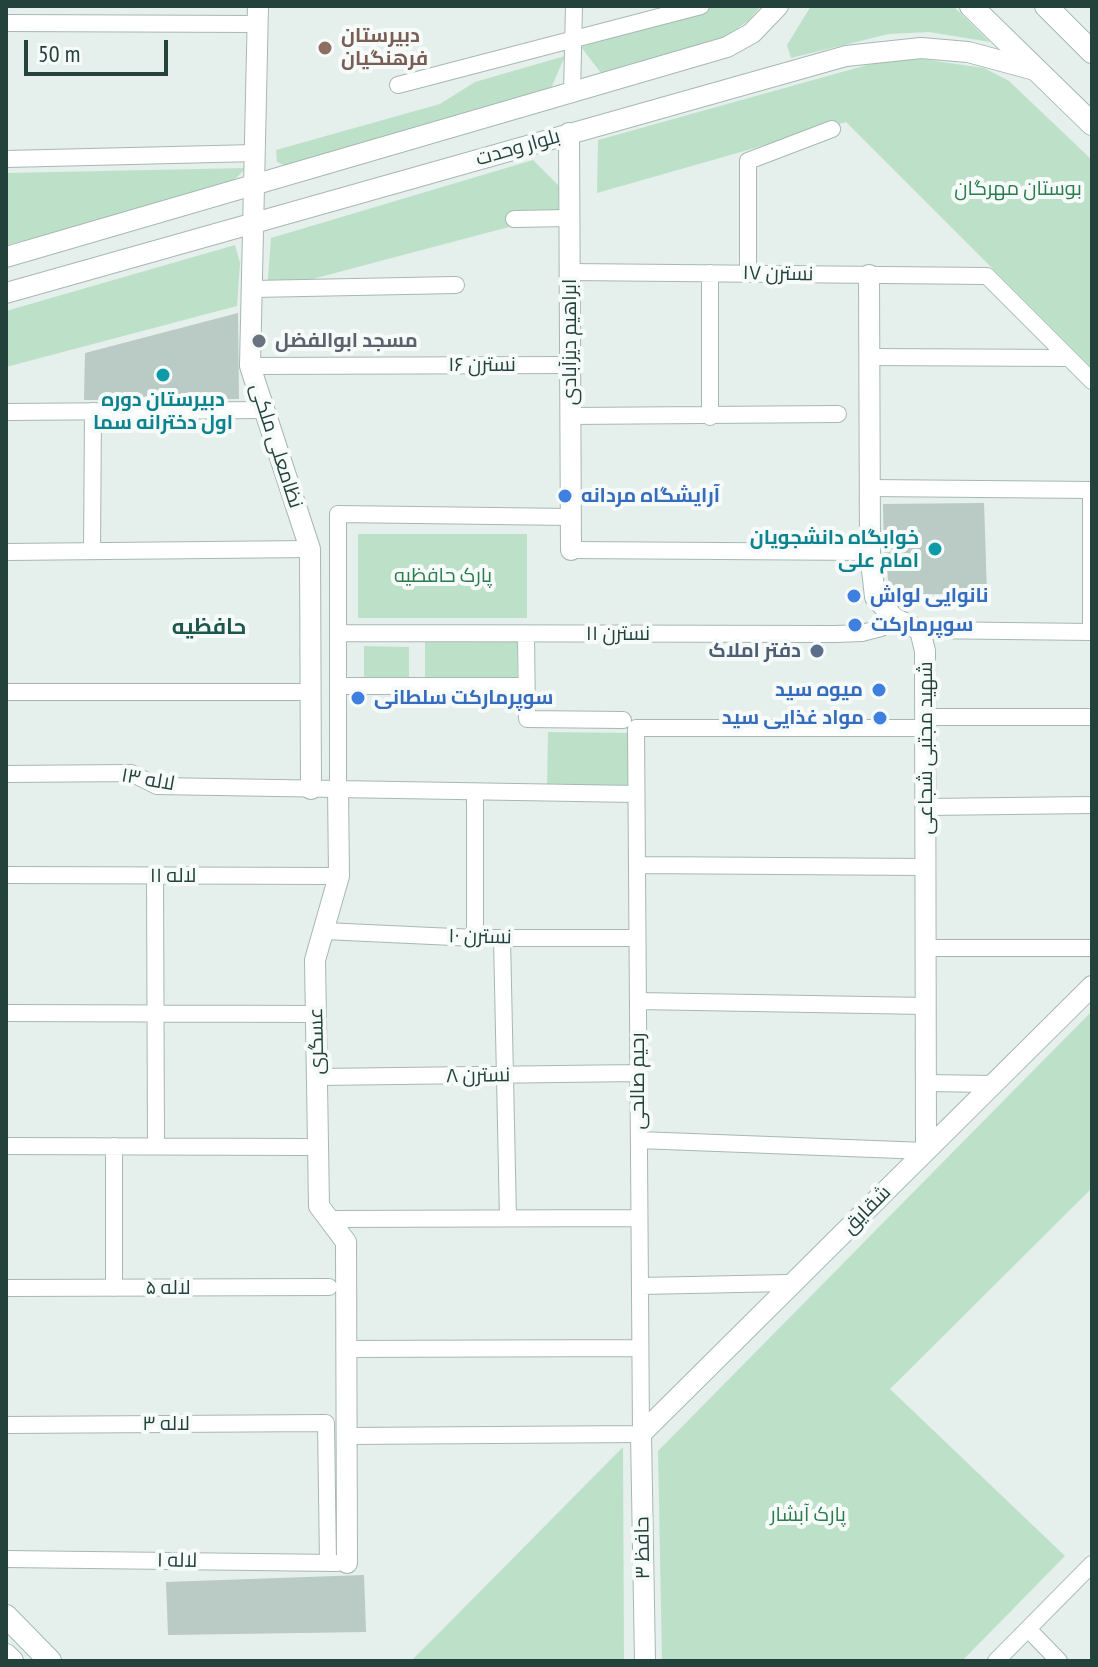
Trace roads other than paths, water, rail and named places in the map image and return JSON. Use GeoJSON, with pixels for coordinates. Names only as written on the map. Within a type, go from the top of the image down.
{"type":"FeatureCollection","features":[{"type":"Feature","properties":{"kind":"main road"},"geometry":{"type":"LineString","coordinates":[[971,6],[1092,124]]}},
{"type":"Feature","properties":{"kind":"main road"},"geometry":{"type":"LineString","coordinates":[[1046,6],[1092,52]]}},
{"type":"Feature","properties":{"kind":"main road"},"geometry":{"type":"LineString","coordinates":[[6,1616],[50,1661]]}},
{"type":"Feature","properties":{"kind":"main road"},"geometry":{"type":"LineString","coordinates":[[6,1655],[12,1661]]}},
{"type":"Feature","properties":{"kind":"street"},"geometry":{"type":"LineString","coordinates":[[572,94],[574,6]]}},
{"type":"Feature","properties":{"kind":"street"},"geometry":{"type":"LineString","coordinates":[[398,85],[701,6]]}},
{"type":"Feature","properties":{"kind":"street","name":"بلوار وحدت"},"geometry":{"type":"LineString","coordinates":[[6,257],[727,47],[752,33],[778,6]]}},
{"type":"Feature","properties":{"kind":"street"},"geometry":{"type":"LineString","coordinates":[[6,23],[45,14],[258,15]]}},
{"type":"Feature","properties":{"kind":"street","name":"نظامعلی ملکی"},"geometry":{"type":"LineString","coordinates":[[258,15],[250,366],[310,549],[311,789]]}},
{"type":"Feature","properties":{"kind":"street","name":"بلوار وحدت"},"geometry":{"type":"LineString","coordinates":[[6,293],[794,68],[893,49],[968,52],[1035,70]]}},
{"type":"Feature","properties":{"kind":"street"},"geometry":{"type":"LineString","coordinates":[[748,274],[748,161],[832,129]]}},
{"type":"Feature","properties":{"kind":"street","name":"ابراهیم دیزآبادی"},"geometry":{"type":"LineString","coordinates":[[569,133],[571,550]]}},
{"type":"Feature","properties":{"kind":"street"},"geometry":{"type":"LineString","coordinates":[[6,159],[256,153]]}},
{"type":"Feature","properties":{"kind":"street"},"geometry":{"type":"LineString","coordinates":[[514,219],[569,218]]}},
{"type":"Feature","properties":{"kind":"street","name":"نسترن ۱۷"},"geometry":{"type":"LineString","coordinates":[[570,272],[987,276],[1069,358]]}},
{"type":"Feature","properties":{"kind":"street"},"geometry":{"type":"LineString","coordinates":[[710,273],[710,417]]}},
{"type":"Feature","properties":{"kind":"street"},"geometry":{"type":"LineString","coordinates":[[869,275],[870,552],[875,597],[894,618],[920,630],[1091,632],[1092,490],[870,488]]}},
{"type":"Feature","properties":{"kind":"street"},"geometry":{"type":"LineString","coordinates":[[253,289],[456,285]]}},
{"type":"Feature","properties":{"kind":"street"},"geometry":{"type":"LineString","coordinates":[[869,357],[1069,358],[1092,381]]}},
{"type":"Feature","properties":{"kind":"street","name":"نسترن ۱۶"},"geometry":{"type":"LineString","coordinates":[[250,366],[570,365]]}},
{"type":"Feature","properties":{"kind":"street"},"geometry":{"type":"LineString","coordinates":[[6,412],[263,410]]}},
{"type":"Feature","properties":{"kind":"street"},"geometry":{"type":"LineString","coordinates":[[92,551],[93,411]]}},
{"type":"Feature","properties":{"kind":"street"},"geometry":{"type":"LineString","coordinates":[[570,416],[838,414]]}},
{"type":"Feature","properties":{"kind":"street","name":"عسگری"},"geometry":{"type":"LineString","coordinates":[[337,1563],[348,1436],[346,1242],[319,1206],[315,960],[339,876],[338,514],[571,517]]}},
{"type":"Feature","properties":{"kind":"street"},"geometry":{"type":"LineString","coordinates":[[6,552],[310,549]]}},
{"type":"Feature","properties":{"kind":"street"},"geometry":{"type":"LineString","coordinates":[[571,550],[870,552]]}},
{"type":"Feature","properties":{"kind":"street","name":"نسترن ۱۱"},"geometry":{"type":"LineString","coordinates":[[339,633],[862,633],[881,628],[894,618]]}},
{"type":"Feature","properties":{"kind":"street","name":"شهید مجتبی شجاعی"},"geometry":{"type":"LineString","coordinates":[[920,630],[925,651],[926,1151]]}},
{"type":"Feature","properties":{"kind":"street"},"geometry":{"type":"LineString","coordinates":[[526,634],[527,719],[629,724],[925,722],[1092,717]]}},
{"type":"Feature","properties":{"kind":"street"},"geometry":{"type":"LineString","coordinates":[[311,657],[338,657]]}},
{"type":"Feature","properties":{"kind":"street"},"geometry":{"type":"LineString","coordinates":[[338,686],[526,686]]}},
{"type":"Feature","properties":{"kind":"street"},"geometry":{"type":"LineString","coordinates":[[6,692],[311,692]]}},
{"type":"Feature","properties":{"kind":"street","name":"رحیم صالحی"},"geometry":{"type":"LineString","coordinates":[[629,724],[636,794],[641,1434]]}},
{"type":"Feature","properties":{"kind":"street","name":"لاله ۱۳"},"geometry":{"type":"LineString","coordinates":[[6,774],[131,773],[157,786],[338,788],[475,794],[636,794]]}},
{"type":"Feature","properties":{"kind":"street"},"geometry":{"type":"LineString","coordinates":[[475,794],[475,938]]}},
{"type":"Feature","properties":{"kind":"street"},"geometry":{"type":"LineString","coordinates":[[926,807],[1092,805]]}},
{"type":"Feature","properties":{"kind":"street"},"geometry":{"type":"LineString","coordinates":[[637,865],[926,867]]}},
{"type":"Feature","properties":{"kind":"street","name":"لاله ۱۱"},"geometry":{"type":"LineString","coordinates":[[6,875],[339,876]]}},
{"type":"Feature","properties":{"kind":"street"},"geometry":{"type":"LineString","coordinates":[[155,876],[156,1146]]}},
{"type":"Feature","properties":{"kind":"street","name":"نسترن ۱۰"},"geometry":{"type":"LineString","coordinates":[[324,931],[475,938],[637,938]]}},
{"type":"Feature","properties":{"kind":"street"},"geometry":{"type":"LineString","coordinates":[[502,938],[508,1218]]}},
{"type":"Feature","properties":{"kind":"street"},"geometry":{"type":"LineString","coordinates":[[926,948],[1092,948]]}},
{"type":"Feature","properties":{"kind":"street","name":"شقایق"},"geometry":{"type":"LineString","coordinates":[[641,1434],[1092,986]]}},
{"type":"Feature","properties":{"kind":"street"},"geometry":{"type":"LineString","coordinates":[[638,1001],[926,1006]]}},
{"type":"Feature","properties":{"kind":"street"},"geometry":{"type":"LineString","coordinates":[[6,1013],[316,1014]]}},
{"type":"Feature","properties":{"kind":"street","name":"نسترن ۸"},"geometry":{"type":"LineString","coordinates":[[318,1077],[639,1073]]}},
{"type":"Feature","properties":{"kind":"street"},"geometry":{"type":"LineString","coordinates":[[926,1083],[993,1084]]}},
{"type":"Feature","properties":{"kind":"street"},"geometry":{"type":"LineString","coordinates":[[639,1140],[926,1151]]}},
{"type":"Feature","properties":{"kind":"street"},"geometry":{"type":"LineString","coordinates":[[6,1146],[306,1147]]}},
{"type":"Feature","properties":{"kind":"street"},"geometry":{"type":"LineString","coordinates":[[114,1146],[114,1288]]}},
{"type":"Feature","properties":{"kind":"street"},"geometry":{"type":"LineString","coordinates":[[330,1219],[639,1218]]}},
{"type":"Feature","properties":{"kind":"street"},"geometry":{"type":"LineString","coordinates":[[640,1286],[789,1283]]}},
{"type":"Feature","properties":{"kind":"street","name":"لاله ۵"},"geometry":{"type":"LineString","coordinates":[[6,1288],[329,1287]]}},
{"type":"Feature","properties":{"kind":"street"},"geometry":{"type":"LineString","coordinates":[[346,1349],[640,1348]]}},
{"type":"Feature","properties":{"kind":"street","name":"لاله ۳"},"geometry":{"type":"LineString","coordinates":[[6,1425],[326,1423],[337,1563]]}},
{"type":"Feature","properties":{"kind":"street"},"geometry":{"type":"LineString","coordinates":[[348,1436],[641,1434]]}},
{"type":"Feature","properties":{"kind":"street","name":"حافظ ۳"},"geometry":{"type":"LineString","coordinates":[[641,1434],[645,1661]]}},
{"type":"Feature","properties":{"kind":"street","name":"لاله ۱"},"geometry":{"type":"LineString","coordinates":[[6,1559],[337,1563]]}},
{"type":"Feature","properties":{"kind":"street"},"geometry":{"type":"LineString","coordinates":[[996,1661],[1092,1564]]}},
{"type":"Feature","properties":{"kind":"street"},"geometry":{"type":"LineString","coordinates":[[1028,1629],[1059,1661]]}},
{"type":"Feature","properties":{"kind":"place","name":"دبیرستان فرهنگیان"},"geometry":{"type":"Point","coordinates":[325,48]}},
{"type":"Feature","properties":{"kind":"place","name":"مسجد ابوالفضل"},"geometry":{"type":"Point","coordinates":[259,341]}},
{"type":"Feature","properties":{"kind":"place","name":"دبیرستان دوره اول دخترانه سما"},"geometry":{"type":"Point","coordinates":[163,375]}},
{"type":"Feature","properties":{"kind":"place","name":"آرایشگاه مردانه"},"geometry":{"type":"Point","coordinates":[565,496]}},
{"type":"Feature","properties":{"kind":"place","name":"خوابگاه دانشجویان امام علی"},"geometry":{"type":"Point","coordinates":[935,549]}},
{"type":"Feature","properties":{"kind":"place","name":"نانوایی لواش"},"geometry":{"type":"Point","coordinates":[854,596]}},
{"type":"Feature","properties":{"kind":"place","name":"سوپرمارکت"},"geometry":{"type":"Point","coordinates":[855,625]}},
{"type":"Feature","properties":{"kind":"place","name":"دفتر املاک"},"geometry":{"type":"Point","coordinates":[817,651]}},
{"type":"Feature","properties":{"kind":"place","name":"میوه سید"},"geometry":{"type":"Point","coordinates":[879,690]}},
{"type":"Feature","properties":{"kind":"place","name":"سوپرمارکت سلطانی"},"geometry":{"type":"Point","coordinates":[358,698]}},
{"type":"Feature","properties":{"kind":"place","name":"مواد غذایی سید"},"geometry":{"type":"Point","coordinates":[880,718]}},
{"type":"Feature","properties":{"kind":"district","name":"حافظیه"},"geometry":{"type":"Point","coordinates":[209,628]}},
{"type":"Feature","properties":{"kind":"park label","name":"بوستان مهرگان"},"geometry":{"type":"Point","coordinates":[1018,189]}},
{"type":"Feature","properties":{"kind":"park label","name":"پارک حافظیه"},"geometry":{"type":"Point","coordinates":[443,576]}},
{"type":"Feature","properties":{"kind":"park label","name":"پارک آبشار"},"geometry":{"type":"Point","coordinates":[808,1515]}}]}
